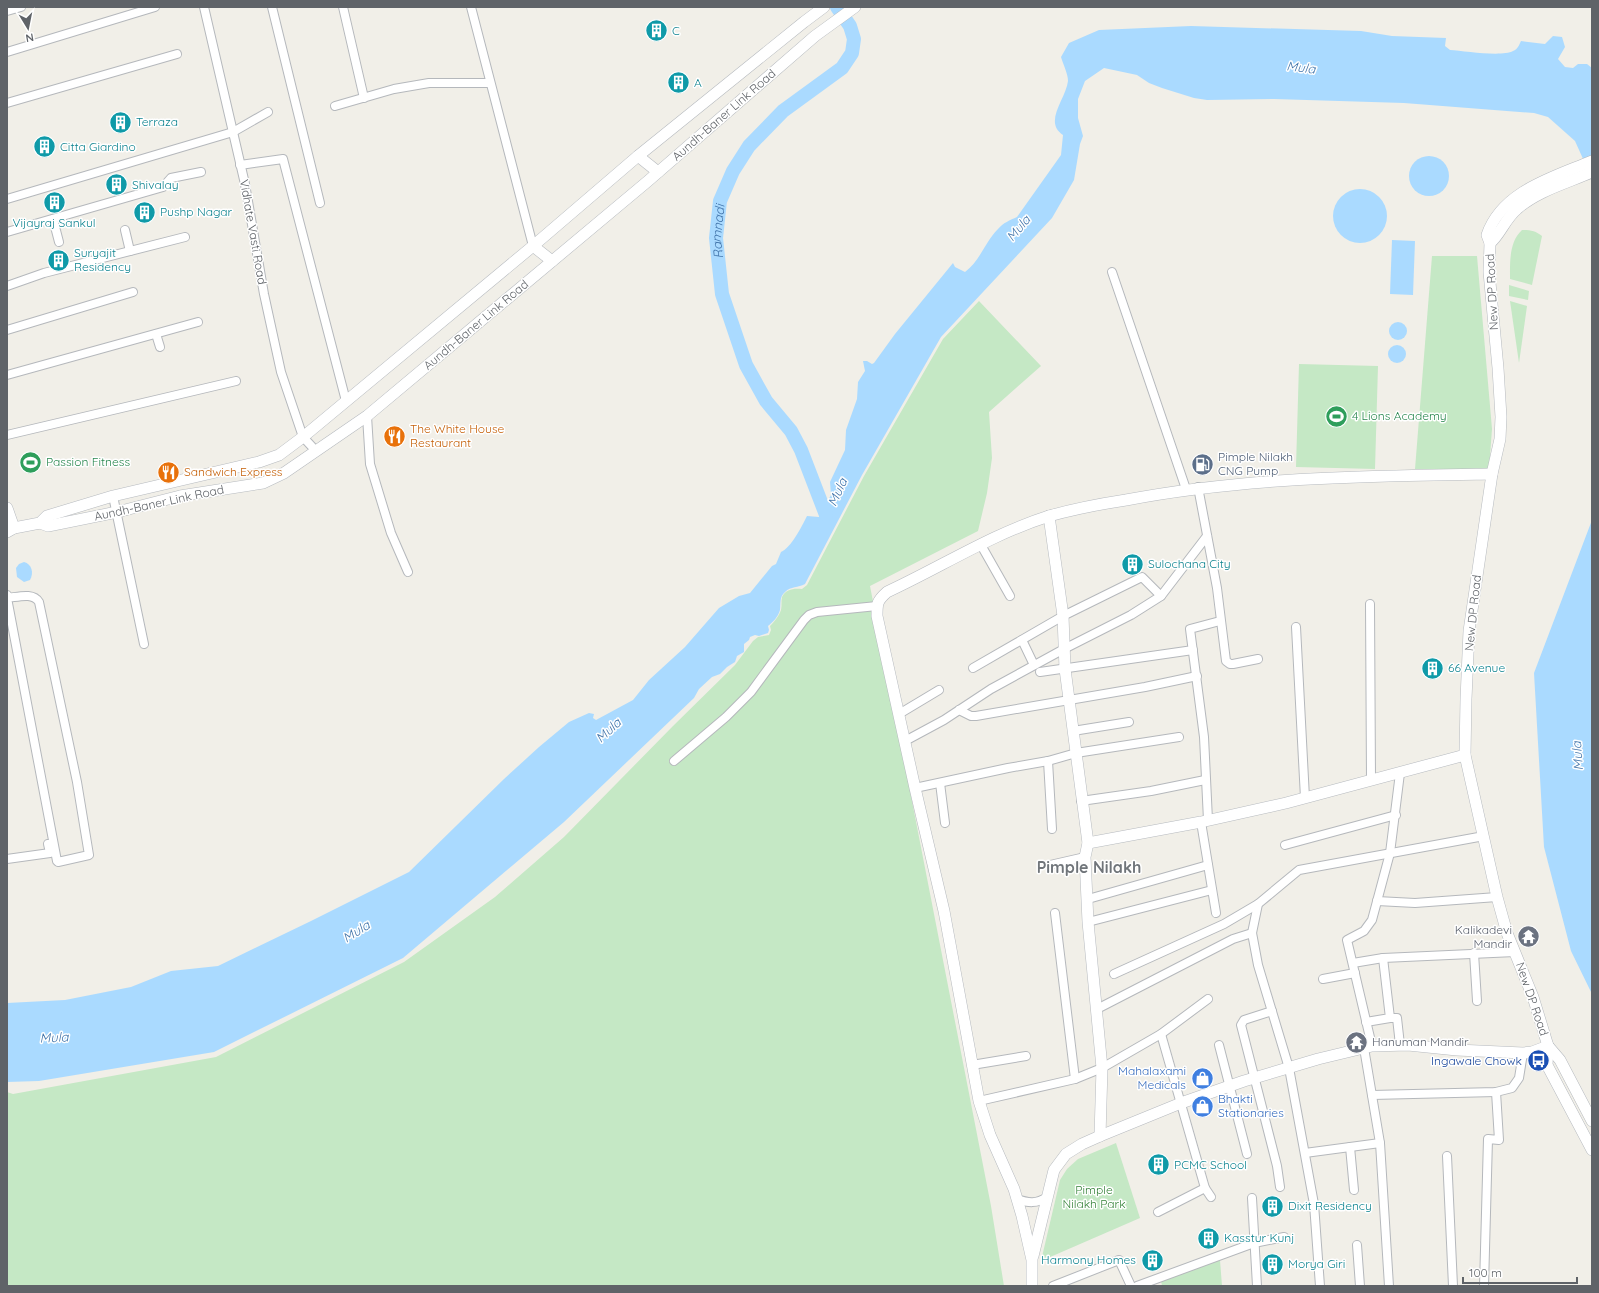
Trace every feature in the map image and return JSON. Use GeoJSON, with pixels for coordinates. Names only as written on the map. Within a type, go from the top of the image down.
{"type":"FeatureCollection","features":[{"type":"Feature","properties":{"kind":"main road","name":"Aundh-Baner Link Road"},"geometry":{"type":"LineString","coordinates":[[11,530],[40,523],[47,516],[113,496],[258,462],[279,455],[303,437],[533,246],[638,156],[824,7]]}},
{"type":"Feature","properties":{"kind":"main road","name":"Aundh-Baner Link Road"},"geometry":{"type":"LineString","coordinates":[[40,523],[48,526],[117,512],[180,496],[263,483],[284,473],[367,416],[658,172],[815,36],[855,7]]}},
{"type":"Feature","properties":{"kind":"main road"},"geometry":{"type":"LineString","coordinates":[[638,156],[658,172]]}},
{"type":"Feature","properties":{"kind":"main road"},"geometry":{"type":"LineString","coordinates":[[1542,188],[1592,161]]}},
{"type":"Feature","properties":{"kind":"main road"},"geometry":{"type":"LineString","coordinates":[[1542,188],[1592,172]]}},
{"type":"Feature","properties":{"kind":"main road","name":"New DP Road"},"geometry":{"type":"LineString","coordinates":[[1542,188],[1518,195],[1502,210],[1489,228],[1487,235],[1490,242],[1489,272],[1501,417],[1500,439],[1492,474],[1469,631],[1466,699],[1466,755],[1497,897],[1507,932],[1533,997],[1548,1046],[1547,1065],[1592,1150]]}},
{"type":"Feature","properties":{"kind":"main road"},"geometry":{"type":"LineString","coordinates":[[533,246],[552,261]]}},
{"type":"Feature","properties":{"kind":"main road"},"geometry":{"type":"LineString","coordinates":[[1032,1260],[1017,1199],[990,1135],[979,1101],[944,911],[877,616],[877,606],[879,600],[887,592],[998,536],[1049,516],[1108,503],[1198,487],[1340,478],[1492,474]]}},
{"type":"Feature","properties":{"kind":"main road"},"geometry":{"type":"LineString","coordinates":[[7,508],[11,530]]}},
{"type":"Feature","properties":{"kind":"main road"},"geometry":{"type":"LineString","coordinates":[[1049,516],[1063,616],[1065,669],[1081,801],[1088,843],[1085,857],[1088,922],[1102,1068],[1100,1136]]}},
{"type":"Feature","properties":{"kind":"main road"},"geometry":{"type":"LineString","coordinates":[[1088,843],[1204,821],[1305,798],[1371,779],[1400,773],[1419,764],[1466,755]]}},
{"type":"Feature","properties":{"kind":"main road"},"geometry":{"type":"LineString","coordinates":[[1032,1286],[1032,1260],[1054,1170],[1066,1154],[1082,1144],[1230,1086],[1318,1059],[1368,1047],[1400,1045],[1458,1050],[1523,1053],[1532,1052],[1548,1046]]}},
{"type":"Feature","properties":{"kind":"main road","name":"New DP Road"},"geometry":{"type":"LineString","coordinates":[[1548,1046],[1560,1060],[1592,1121]]}},
{"type":"Feature","properties":{"kind":"street"},"geometry":{"type":"LineString","coordinates":[[7,11],[21,7]]}},
{"type":"Feature","properties":{"kind":"street"},"geometry":{"type":"LineString","coordinates":[[7,52],[155,7]]}},
{"type":"Feature","properties":{"kind":"street","name":"Vidhate Vasti Road"},"geometry":{"type":"LineString","coordinates":[[204,7],[240,165],[264,294],[279,363],[303,437],[316,451]]}},
{"type":"Feature","properties":{"kind":"street"},"geometry":{"type":"LineString","coordinates":[[272,7],[320,203]]}},
{"type":"Feature","properties":{"kind":"street"},"geometry":{"type":"LineString","coordinates":[[343,7],[364,98]]}},
{"type":"Feature","properties":{"kind":"street"},"geometry":{"type":"LineString","coordinates":[[471,7],[533,246]]}},
{"type":"Feature","properties":{"kind":"street"},"geometry":{"type":"LineString","coordinates":[[7,103],[177,54]]}},
{"type":"Feature","properties":{"kind":"street"},"geometry":{"type":"LineString","coordinates":[[335,106],[394,89],[428,83],[490,83]]}},
{"type":"Feature","properties":{"kind":"street"},"geometry":{"type":"LineString","coordinates":[[7,200],[233,132],[268,112]]}},
{"type":"Feature","properties":{"kind":"street"},"geometry":{"type":"LineString","coordinates":[[240,165],[283,159],[346,401]]}},
{"type":"Feature","properties":{"kind":"street"},"geometry":{"type":"LineString","coordinates":[[7,232],[163,187],[171,178],[201,172]]}},
{"type":"Feature","properties":{"kind":"street"},"geometry":{"type":"LineString","coordinates":[[53,219],[59,242]]}},
{"type":"Feature","properties":{"kind":"street"},"geometry":{"type":"LineString","coordinates":[[125,230],[130,251]]}},
{"type":"Feature","properties":{"kind":"street"},"geometry":{"type":"LineString","coordinates":[[7,286],[44,273],[185,237]]}},
{"type":"Feature","properties":{"kind":"street"},"geometry":{"type":"LineString","coordinates":[[1112,272],[1186,489]]}},
{"type":"Feature","properties":{"kind":"street"},"geometry":{"type":"LineString","coordinates":[[7,330],[133,292]]}},
{"type":"Feature","properties":{"kind":"street"},"geometry":{"type":"LineString","coordinates":[[7,375],[198,322]]}},
{"type":"Feature","properties":{"kind":"street"},"geometry":{"type":"LineString","coordinates":[[156,334],[160,347]]}},
{"type":"Feature","properties":{"kind":"street"},"geometry":{"type":"LineString","coordinates":[[7,435],[236,381]]}},
{"type":"Feature","properties":{"kind":"street"},"geometry":{"type":"LineString","coordinates":[[367,416],[370,464],[391,533],[408,572]]}},
{"type":"Feature","properties":{"kind":"street"},"geometry":{"type":"LineString","coordinates":[[1198,487],[1217,588],[1226,661],[1227,663],[1233,664],[1258,659]]}},
{"type":"Feature","properties":{"kind":"street"},"geometry":{"type":"LineString","coordinates":[[113,496],[144,644]]}},
{"type":"Feature","properties":{"kind":"street"},"geometry":{"type":"LineString","coordinates":[[905,741],[959,710],[991,689],[1037,669],[1064,649],[1131,615],[1161,596],[1207,536]]}},
{"type":"Feature","properties":{"kind":"street"},"geometry":{"type":"LineString","coordinates":[[981,545],[1010,596]]}},
{"type":"Feature","properties":{"kind":"street"},"geometry":{"type":"LineString","coordinates":[[973,668],[1063,616],[1142,577],[1161,596]]}},
{"type":"Feature","properties":{"kind":"street"},"geometry":{"type":"LineString","coordinates":[[7,595],[57,861],[89,855],[77,782],[39,602],[30,596],[8,598]]}},
{"type":"Feature","properties":{"kind":"street"},"geometry":{"type":"LineString","coordinates":[[1370,604],[1371,779]]}},
{"type":"Feature","properties":{"kind":"street"},"geometry":{"type":"LineString","coordinates":[[674,761],[726,717],[751,692],[809,615],[817,612],[877,606]]}},
{"type":"Feature","properties":{"kind":"street"},"geometry":{"type":"LineString","coordinates":[[1216,913],[1208,865],[1204,821],[1204,737],[1190,629],[1220,621]]}},
{"type":"Feature","properties":{"kind":"street"},"geometry":{"type":"LineString","coordinates":[[7,623],[50,853],[7,859]]}},
{"type":"Feature","properties":{"kind":"street"},"geometry":{"type":"LineString","coordinates":[[1296,627],[1305,798]]}},
{"type":"Feature","properties":{"kind":"street"},"geometry":{"type":"LineString","coordinates":[[1022,640],[1037,669]]}},
{"type":"Feature","properties":{"kind":"street"},"geometry":{"type":"LineString","coordinates":[[1037,669],[1065,669],[1193,650]]}},
{"type":"Feature","properties":{"kind":"street"},"geometry":{"type":"LineString","coordinates":[[959,710],[971,716],[976,716],[1145,687],[1197,676]]}},
{"type":"Feature","properties":{"kind":"street"},"geometry":{"type":"LineString","coordinates":[[899,714],[939,690]]}},
{"type":"Feature","properties":{"kind":"street"},"geometry":{"type":"LineString","coordinates":[[1073,730],[1129,722]]}},
{"type":"Feature","properties":{"kind":"street"},"geometry":{"type":"LineString","coordinates":[[915,788],[1048,761],[1076,753],[1179,737]]}},
{"type":"Feature","properties":{"kind":"street"},"geometry":{"type":"LineString","coordinates":[[1048,761],[1052,829]]}},
{"type":"Feature","properties":{"kind":"street"},"geometry":{"type":"LineString","coordinates":[[1389,1286],[1380,1143],[1372,1096],[1366,1022],[1348,940],[1364,931],[1372,920],[1390,853],[1396,815],[1400,773]]}},
{"type":"Feature","properties":{"kind":"street"},"geometry":{"type":"LineString","coordinates":[[1081,801],[1151,791],[1205,780]]}},
{"type":"Feature","properties":{"kind":"street"},"geometry":{"type":"LineString","coordinates":[[940,783],[945,823]]}},
{"type":"Feature","properties":{"kind":"street"},"geometry":{"type":"LineString","coordinates":[[1285,845],[1396,815]]}},
{"type":"Feature","properties":{"kind":"street"},"geometry":{"type":"LineString","coordinates":[[1114,974],[1224,924],[1258,904],[1299,870],[1484,836]]}},
{"type":"Feature","properties":{"kind":"street"},"geometry":{"type":"LineString","coordinates":[[1050,865],[1085,857]]}},
{"type":"Feature","properties":{"kind":"street"},"geometry":{"type":"LineString","coordinates":[[1088,899],[1208,865]]}},
{"type":"Feature","properties":{"kind":"street"},"geometry":{"type":"LineString","coordinates":[[1088,922],[1212,890]]}},
{"type":"Feature","properties":{"kind":"street"},"geometry":{"type":"LineString","coordinates":[[1377,901],[1415,903],[1497,897]]}},
{"type":"Feature","properties":{"kind":"street"},"geometry":{"type":"LineString","coordinates":[[1258,904],[1252,933],[1258,965],[1289,1068],[1314,1204],[1320,1286]]}},
{"type":"Feature","properties":{"kind":"street"},"geometry":{"type":"LineString","coordinates":[[1055,913],[1075,1079]]}},
{"type":"Feature","properties":{"kind":"street"},"geometry":{"type":"LineString","coordinates":[[1097,1009],[1233,939],[1252,933]]}},
{"type":"Feature","properties":{"kind":"street"},"geometry":{"type":"LineString","coordinates":[[1353,963],[1383,958],[1515,952]]}},
{"type":"Feature","properties":{"kind":"street"},"geometry":{"type":"LineString","coordinates":[[1474,953],[1477,1001]]}},
{"type":"Feature","properties":{"kind":"street"},"geometry":{"type":"LineString","coordinates":[[1383,958],[1390,1018]]}},
{"type":"Feature","properties":{"kind":"street"},"geometry":{"type":"LineString","coordinates":[[1323,979],[1355,973]]}},
{"type":"Feature","properties":{"kind":"street"},"geometry":{"type":"LineString","coordinates":[[979,1101],[1075,1079],[1102,1068],[1161,1034],[1208,1000]]}},
{"type":"Feature","properties":{"kind":"street"},"geometry":{"type":"LineString","coordinates":[[1272,1012],[1244,1020],[1242,1022],[1277,1166],[1280,1187]]}},
{"type":"Feature","properties":{"kind":"street"},"geometry":{"type":"LineString","coordinates":[[1366,1022],[1397,1018],[1400,1045]]}},
{"type":"Feature","properties":{"kind":"street"},"geometry":{"type":"LineString","coordinates":[[1161,1034],[1205,1188],[1211,1198]]}},
{"type":"Feature","properties":{"kind":"street"},"geometry":{"type":"LineString","coordinates":[[1219,1045],[1247,1154]]}},
{"type":"Feature","properties":{"kind":"street"},"geometry":{"type":"LineString","coordinates":[[1372,1096],[1496,1092],[1512,1088],[1519,1078],[1523,1053]]}},
{"type":"Feature","properties":{"kind":"street"},"geometry":{"type":"LineString","coordinates":[[972,1065],[1026,1056]]}},
{"type":"Feature","properties":{"kind":"street"},"geometry":{"type":"LineString","coordinates":[[1484,1286],[1488,1139],[1499,1140],[1496,1092]]}},
{"type":"Feature","properties":{"kind":"street"},"geometry":{"type":"LineString","coordinates":[[1305,1153],[1380,1143]]}},
{"type":"Feature","properties":{"kind":"street"},"geometry":{"type":"LineString","coordinates":[[1350,1147],[1354,1190]]}},
{"type":"Feature","properties":{"kind":"street"},"geometry":{"type":"LineString","coordinates":[[1447,1156],[1452,1286]]}},
{"type":"Feature","properties":{"kind":"street"},"geometry":{"type":"LineString","coordinates":[[1158,1212],[1205,1188]]}},
{"type":"Feature","properties":{"kind":"street"},"geometry":{"type":"LineString","coordinates":[[1017,1199],[1032,1202],[1041,1201],[1047,1197]]}},
{"type":"Feature","properties":{"kind":"street"},"geometry":{"type":"LineString","coordinates":[[1252,1198],[1257,1286]]}},
{"type":"Feature","properties":{"kind":"street"},"geometry":{"type":"LineString","coordinates":[[1137,1286],[1254,1243],[1284,1237]]}},
{"type":"Feature","properties":{"kind":"street"},"geometry":{"type":"LineString","coordinates":[[1357,1245],[1360,1286]]}},
{"type":"Feature","properties":{"kind":"street"},"geometry":{"type":"LineString","coordinates":[[1053,1286],[1119,1260],[1131,1286]]}},
{"type":"Feature","properties":{"kind":"green space"},"geometry":{"type":"Polygon","coordinates":[[[1522,230],[1533,231],[1542,236],[1532,285],[1510,279],[1510,259],[1512,246],[1522,230]]]}},
{"type":"Feature","properties":{"kind":"green space"},"geometry":{"type":"Polygon","coordinates":[[[1432,256],[1477,256],[1492,429],[1489,470],[1415,469],[1432,256]]]}},
{"type":"Feature","properties":{"kind":"green space"},"geometry":{"type":"Polygon","coordinates":[[[1509,285],[1529,291],[1528,300],[1509,296],[1509,285]]]}},
{"type":"Feature","properties":{"kind":"green space"},"geometry":{"type":"Polygon","coordinates":[[[979,301],[1041,366],[989,412],[992,458],[987,493],[978,531],[870,586],[991,1206],[1004,1286],[7,1286],[7,1092],[13,1094],[216,1057],[404,962],[495,897],[564,837],[735,665],[753,641],[758,637],[769,635],[771,630],[770,626],[781,610],[782,597],[788,591],[793,589],[802,589],[807,585],[864,476],[943,339],[979,301]]]}},
{"type":"Feature","properties":{"kind":"green space"},"geometry":{"type":"Polygon","coordinates":[[[1510,301],[1527,306],[1519,363],[1510,301]]]}},
{"type":"Feature","properties":{"kind":"green space","name":"4 Lions Academy"},"geometry":{"type":"Polygon","coordinates":[[[1299,364],[1378,366],[1375,469],[1296,467],[1299,364]]]}},
{"type":"Feature","properties":{"kind":"green space","name":"Pimple Nilakh Park"},"geometry":{"type":"Polygon","coordinates":[[[1116,1143],[1140,1218],[1041,1261],[1060,1180],[1067,1169],[1078,1159],[1116,1143]]]}},
{"type":"Feature","properties":{"kind":"green space"},"geometry":{"type":"Polygon","coordinates":[[[1220,1260],[1222,1286],[1162,1286],[1161,1281],[1220,1260]]]}},
{"type":"Feature","properties":{"kind":"water","name":"Mula"},"geometry":{"type":"Polygon","coordinates":[[[1191,26],[1361,31],[1392,36],[1446,38],[1445,46],[1450,50],[1492,54],[1508,53],[1513,51],[1517,48],[1521,41],[1545,44],[1553,36],[1562,37],[1565,47],[1558,59],[1565,67],[1573,68],[1578,64],[1587,64],[1592,68],[1592,172],[1584,161],[1575,141],[1548,117],[1534,113],[1404,103],[1274,99],[1207,100],[1194,98],[1162,88],[1149,83],[1137,75],[1104,68],[1085,81],[1078,99],[1078,118],[1083,136],[1080,144],[1074,180],[1052,218],[941,337],[862,475],[805,584],[787,590],[783,594],[779,613],[768,626],[768,633],[750,637],[744,644],[744,652],[737,656],[735,662],[720,674],[712,677],[699,689],[694,698],[564,822],[403,958],[214,1052],[39,1081],[7,1082],[7,1003],[65,1000],[131,987],[171,971],[218,966],[311,921],[409,872],[504,779],[569,722],[589,713],[594,714],[593,718],[596,720],[633,700],[649,680],[685,647],[719,608],[739,596],[750,593],[772,566],[776,564],[781,552],[789,546],[807,516],[819,517],[831,495],[830,482],[845,450],[846,430],[857,399],[858,382],[865,371],[863,361],[867,361],[872,364],[874,363],[895,334],[953,263],[955,267],[965,272],[970,268],[979,257],[993,234],[1004,223],[1017,217],[1061,155],[1063,135],[1057,130],[1055,117],[1068,81],[1061,57],[1069,43],[1099,30],[1191,26]]]}},
{"type":"Feature","properties":{"kind":"water"},"geometry":{"type":"Polygon","coordinates":[[[1429,156],[1443,162],[1449,176],[1443,190],[1429,196],[1415,190],[1409,176],[1415,162],[1429,156]]]}},
{"type":"Feature","properties":{"kind":"water"},"geometry":{"type":"Polygon","coordinates":[[[1355,189],[1365,189],[1375,193],[1383,201],[1387,211],[1387,221],[1383,231],[1375,239],[1365,243],[1355,243],[1345,239],[1337,231],[1333,221],[1333,211],[1337,201],[1345,193],[1355,189]]]}},
{"type":"Feature","properties":{"kind":"water"},"geometry":{"type":"Polygon","coordinates":[[[1392,240],[1415,241],[1413,295],[1390,294],[1392,240]]]}},
{"type":"Feature","properties":{"kind":"water"},"geometry":{"type":"Polygon","coordinates":[[[1394,322],[1402,322],[1407,327],[1405,338],[1402,340],[1394,340],[1389,335],[1389,327],[1394,322]]]}},
{"type":"Feature","properties":{"kind":"water"},"geometry":{"type":"Polygon","coordinates":[[[1393,345],[1401,345],[1406,350],[1404,361],[1401,363],[1393,363],[1388,358],[1388,350],[1393,345]]]}},
{"type":"Feature","properties":{"kind":"water","name":"Mula"},"geometry":{"type":"Polygon","coordinates":[[[1592,520],[1592,994],[1571,951],[1544,847],[1534,673],[1592,520]]]}},
{"type":"Feature","properties":{"kind":"water"},"geometry":{"type":"Polygon","coordinates":[[[24,562],[29,565],[32,572],[30,580],[24,582],[17,577],[16,568],[19,564],[24,562]]]}},
{"type":"Feature","properties":{"kind":"waterway","name":"Ramnadi"},"geometry":{"type":"LineString","coordinates":[[826,515],[801,450],[791,431],[766,401],[746,365],[722,294],[716,238],[720,201],[733,171],[749,146],[783,111],[842,68],[852,53],[854,39],[850,26],[837,7]]}},
{"type":"Feature","properties":{"kind":"place","name":"C"},"geometry":{"type":"Point","coordinates":[657,31]}},
{"type":"Feature","properties":{"kind":"place","name":"A"},"geometry":{"type":"Point","coordinates":[679,83]}},
{"type":"Feature","properties":{"kind":"place","name":"Terraza"},"geometry":{"type":"Point","coordinates":[120,122]}},
{"type":"Feature","properties":{"kind":"place","name":"Citta Giardino"},"geometry":{"type":"Point","coordinates":[45,147]}},
{"type":"Feature","properties":{"kind":"place","name":"Shivalay"},"geometry":{"type":"Point","coordinates":[116,185]}},
{"type":"Feature","properties":{"kind":"place","name":"Vijayraj Sankul"},"geometry":{"type":"Point","coordinates":[54,202]}},
{"type":"Feature","properties":{"kind":"place","name":"Pushp Nagar"},"geometry":{"type":"Point","coordinates":[145,212]}},
{"type":"Feature","properties":{"kind":"place","name":"Suryajit Residency"},"geometry":{"type":"Point","coordinates":[58,260]}},
{"type":"Feature","properties":{"kind":"place","name":"4 Lions Academy"},"geometry":{"type":"Point","coordinates":[1337,416]}},
{"type":"Feature","properties":{"kind":"place","name":"The White House Restaurant"},"geometry":{"type":"Point","coordinates":[395,436]}},
{"type":"Feature","properties":{"kind":"place","name":"Passion Fitness"},"geometry":{"type":"Point","coordinates":[31,462]}},
{"type":"Feature","properties":{"kind":"place","name":"Pimple Nilakh CNG Pump"},"geometry":{"type":"Point","coordinates":[1203,464]}},
{"type":"Feature","properties":{"kind":"place","name":"Sandwich Express"},"geometry":{"type":"Point","coordinates":[169,472]}},
{"type":"Feature","properties":{"kind":"place","name":"Sulochana City"},"geometry":{"type":"Point","coordinates":[1132,564]}},
{"type":"Feature","properties":{"kind":"place","name":"66 Avenue"},"geometry":{"type":"Point","coordinates":[1433,668]}},
{"type":"Feature","properties":{"kind":"place","name":"Kalikadevi Mandir"},"geometry":{"type":"Point","coordinates":[1528,937]}},
{"type":"Feature","properties":{"kind":"place","name":"Hanuman Mandir"},"geometry":{"type":"Point","coordinates":[1357,1042]}},
{"type":"Feature","properties":{"kind":"place","name":"Ingawale Chowk"},"geometry":{"type":"Point","coordinates":[1538,1061]}},
{"type":"Feature","properties":{"kind":"place","name":"Mahalaxami Medicals"},"geometry":{"type":"Point","coordinates":[1202,1078]}},
{"type":"Feature","properties":{"kind":"place","name":"Bhakti Stationaries"},"geometry":{"type":"Point","coordinates":[1202,1106]}},
{"type":"Feature","properties":{"kind":"place","name":"PCMC School"},"geometry":{"type":"Point","coordinates":[1159,1165]}},
{"type":"Feature","properties":{"kind":"place","name":"Dixit Residency"},"geometry":{"type":"Point","coordinates":[1273,1206]}},
{"type":"Feature","properties":{"kind":"place","name":"Kasstur Kunj"},"geometry":{"type":"Point","coordinates":[1209,1238]}},
{"type":"Feature","properties":{"kind":"place","name":"Harmony Homes"},"geometry":{"type":"Point","coordinates":[1152,1260]}},
{"type":"Feature","properties":{"kind":"place","name":"Morya Giri"},"geometry":{"type":"Point","coordinates":[1272,1264]}},
{"type":"Feature","properties":{"kind":"district","name":"Pimple Nilakh"},"geometry":{"type":"Point","coordinates":[1089,867]}}]}
